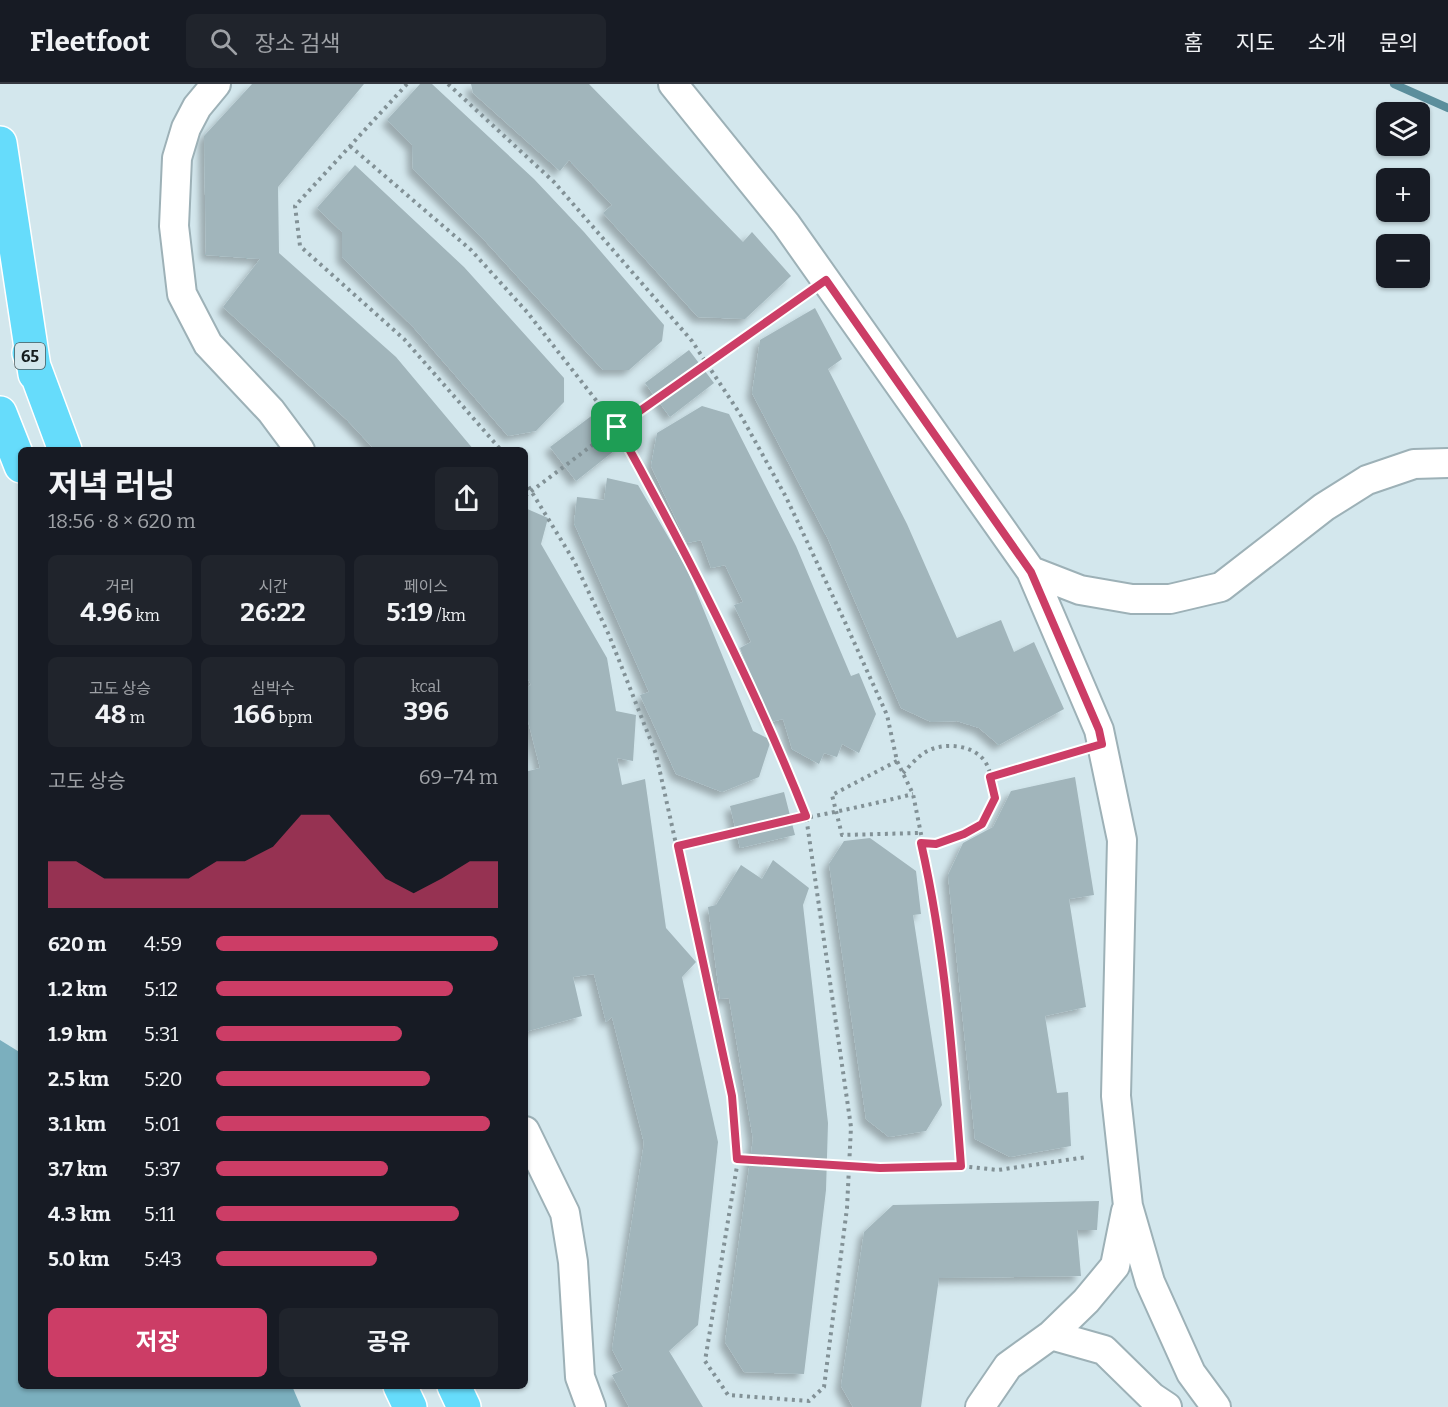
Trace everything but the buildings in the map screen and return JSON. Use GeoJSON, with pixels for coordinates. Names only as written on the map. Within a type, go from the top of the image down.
{"type":"FeatureCollection","features":[{"type":"Feature","properties":{"kind":"highway"},"geometry":{"type":"LineString","coordinates":[[0,143],[35,374]]}},
{"type":"Feature","properties":{"kind":"highway","name":"65"},"geometry":{"type":"LineString","coordinates":[[0,259],[35,374],[64,447]]}},
{"type":"Feature","properties":{"kind":"highway"},"geometry":{"type":"LineString","coordinates":[[0,413],[18,458]]}},
{"type":"Feature","properties":{"kind":"highway"},"geometry":{"type":"LineString","coordinates":[[401,1389],[410,1407]]}},
{"type":"Feature","properties":{"kind":"highway"},"geometry":{"type":"LineString","coordinates":[[455,1389],[464,1407]]}},
{"type":"Feature","properties":{"kind":"street"},"geometry":{"type":"LineString","coordinates":[[216,84],[197,107],[186,128],[177,158],[174,226],[183,294],[208,344],[271,411],[298,447]]}},
{"type":"Feature","properties":{"kind":"street"},"geometry":{"type":"LineString","coordinates":[[673,84],[786,224],[1031,572],[1099,730],[1122,840],[1116,1096],[1128,1206],[1150,1282],[1191,1373],[1216,1407]]}},
{"type":"Feature","properties":{"kind":"street"},"geometry":{"type":"LineString","coordinates":[[1031,572],[1080,590],[1132,599],[1170,599],[1221,587],[1324,507],[1367,480],[1414,464],[1448,464]]}},
{"type":"Feature","properties":{"kind":"street"},"geometry":{"type":"LineString","coordinates":[[528,1137],[565,1213],[573,1262],[580,1377],[591,1407]]}},
{"type":"Feature","properties":{"kind":"street"},"geometry":{"type":"LineString","coordinates":[[980,1407],[1008,1366],[1051,1335],[1086,1301],[1115,1266],[1128,1206]]}},
{"type":"Feature","properties":{"kind":"street"},"geometry":{"type":"LineString","coordinates":[[1051,1335],[1104,1350],[1157,1404]]}},
{"type":"Feature","properties":{"kind":"street"},"geometry":{"type":"LineString","coordinates":[[1191,1373],[1192,1407]]}},
{"type":"Feature","properties":{"kind":"path"},"geometry":{"type":"LineString","coordinates":[[407,84],[295,206],[300,246],[404,339],[498,447]]}},
{"type":"Feature","properties":{"kind":"path"},"geometry":{"type":"LineString","coordinates":[[448,84],[554,182],[685,332],[708,363],[740,414],[786,497],[887,715],[897,761],[913,794],[933,894],[955,1084],[961,1166]]}},
{"type":"Feature","properties":{"kind":"path"},"geometry":{"type":"LineString","coordinates":[[350,146],[471,250],[527,312],[617,427],[723,628],[782,755],[806,816],[851,1127],[847,1208],[824,1387],[809,1401],[728,1395],[705,1361],[737,1159],[732,1096],[656,754],[609,635],[574,561],[528,485]]}},
{"type":"Feature","properties":{"kind":"path"},"geometry":{"type":"LineString","coordinates":[[528,493],[617,427],[826,280]]}},
{"type":"Feature","properties":{"kind":"path"},"geometry":{"type":"LineString","coordinates":[[990,777],[1102,744]]}},
{"type":"Feature","properties":{"kind":"path"},"geometry":{"type":"LineString","coordinates":[[903,773],[925,752],[952,746],[971,749],[987,764],[995,798],[982,824],[964,834],[936,844],[921,843]]}},
{"type":"Feature","properties":{"kind":"path"},"geometry":{"type":"LineString","coordinates":[[897,761],[832,795],[842,835],[919,833]]}},
{"type":"Feature","properties":{"kind":"path"},"geometry":{"type":"LineString","coordinates":[[678,846],[913,794]]}},
{"type":"Feature","properties":{"kind":"path"},"geometry":{"type":"LineString","coordinates":[[737,1159],[880,1168],[961,1166],[998,1170],[1087,1157]]}},
{"type":"Feature","properties":{"kind":"shaded area"},"geometry":{"type":"Polygon","coordinates":[[[0,1040],[18,1051],[18,1389],[293,1389],[301,1407],[0,1407],[0,1040]]]}},
{"type":"Feature","properties":{"kind":"waterway"},"geometry":{"type":"LineString","coordinates":[[1394,84],[1448,108]]}},
{"type":"Feature","properties":{"kind":"route"},"geometry":{"type":"LineString","coordinates":[[826,280],[1031,572],[1099,730],[1102,744],[990,777],[995,798],[982,824],[964,834],[936,844],[921,843],[933,894],[955,1084],[961,1166],[880,1168],[737,1159],[732,1096],[678,846],[806,816],[782,755],[723,628],[665,514],[617,427],[826,280]]}}]}
